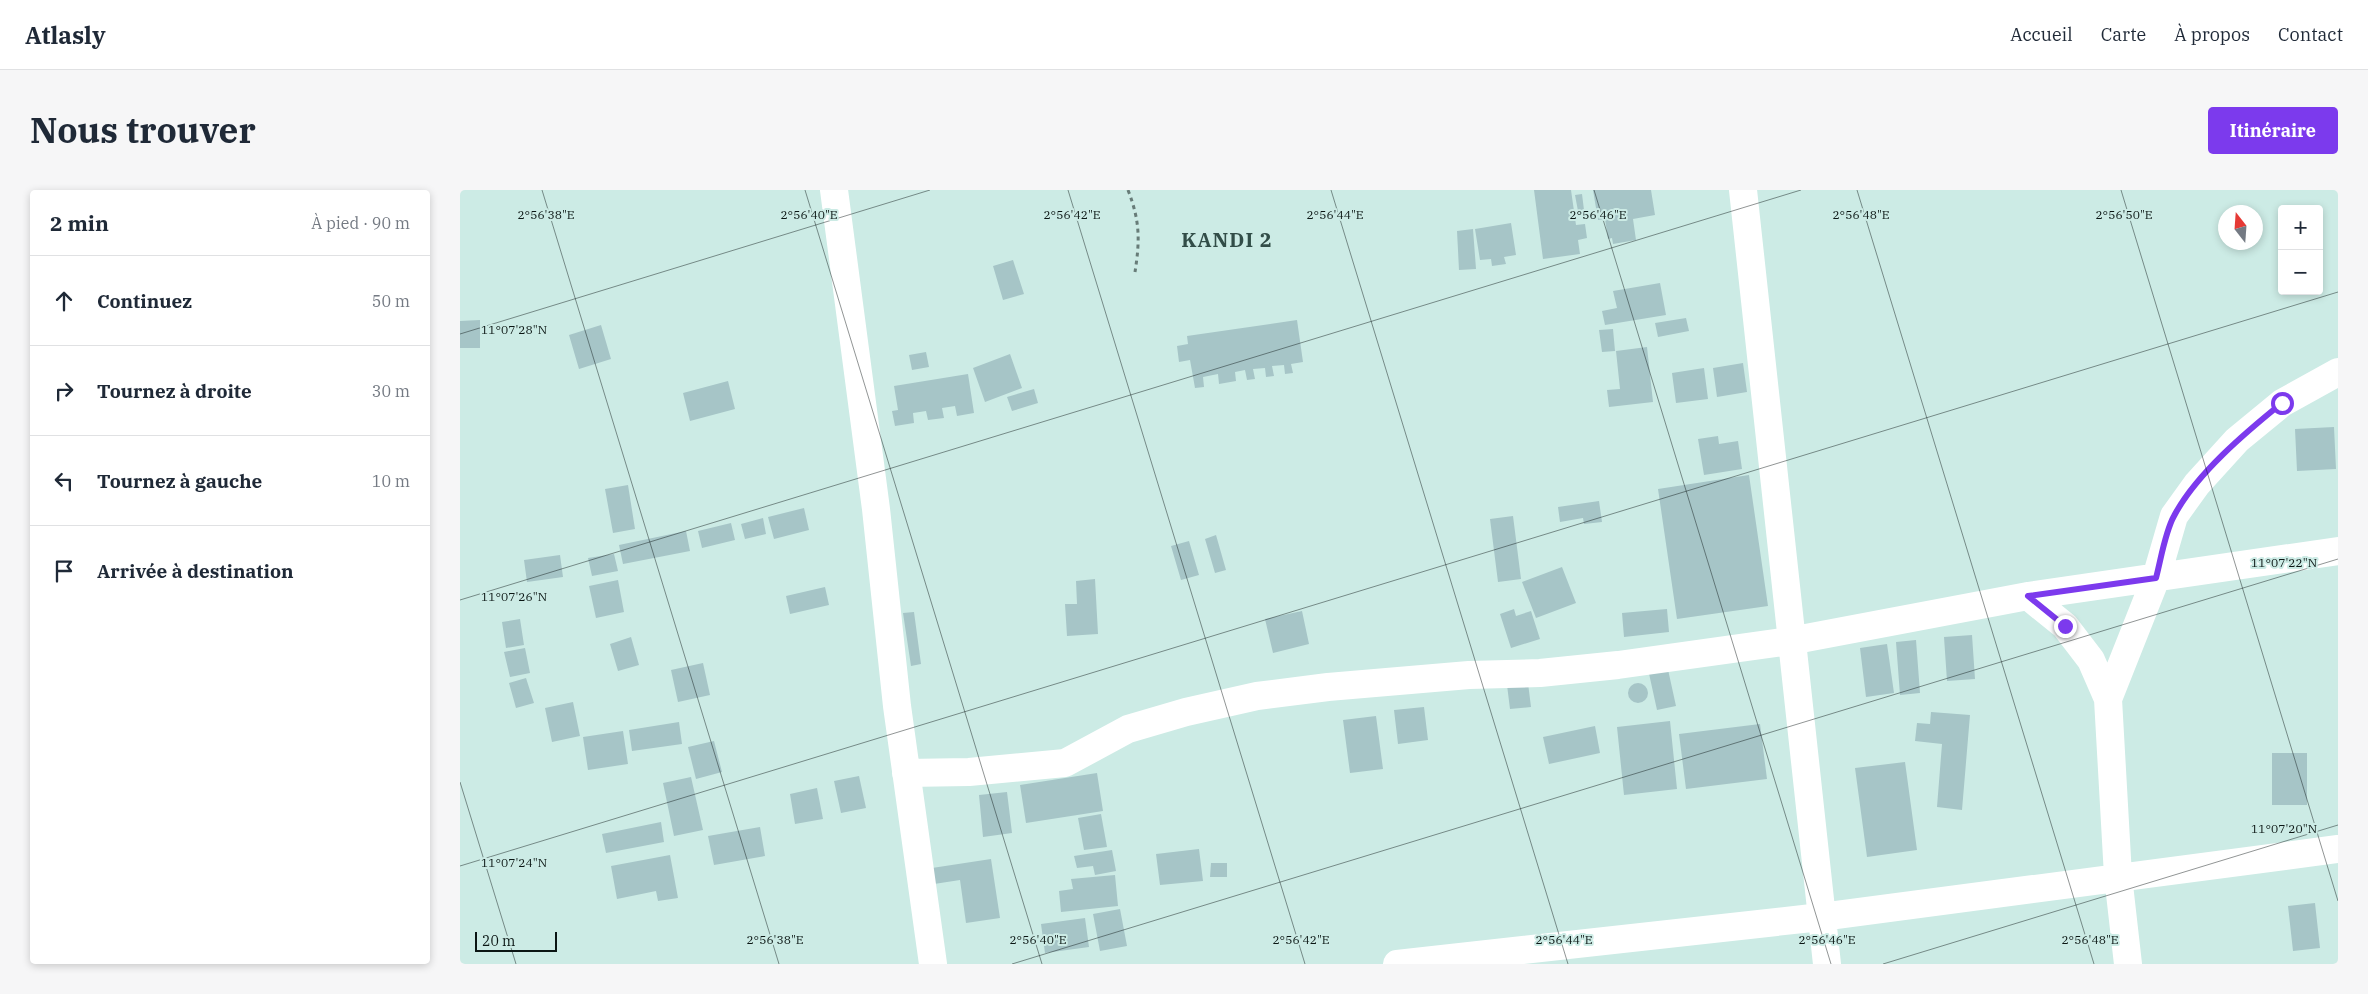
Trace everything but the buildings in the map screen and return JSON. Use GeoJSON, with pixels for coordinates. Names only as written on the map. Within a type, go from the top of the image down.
{"type":"FeatureCollection","features":[{"type":"Feature","properties":{"kind":"street"},"geometry":{"type":"LineString","coordinates":[[834,190],[876,509],[906,773],[933,964]]}},
{"type":"Feature","properties":{"kind":"street"},"geometry":{"type":"LineString","coordinates":[[1743,190],[1790,641],[1827,964]]}},
{"type":"Feature","properties":{"kind":"street"},"geometry":{"type":"LineString","coordinates":[[2108,699],[2156,578],[2174,516],[2197,484],[2237,440],[2282,403],[2338,372]]}},
{"type":"Feature","properties":{"kind":"street"},"geometry":{"type":"LineString","coordinates":[[906,773],[969,772],[1066,763],[1128,729],[1186,712],[1256,696],[1328,686],[1469,675],[1540,674],[1790,641],[2028,596],[2338,551]]}},
{"type":"Feature","properties":{"kind":"street"},"geometry":{"type":"LineString","coordinates":[[2028,596],[2065,626],[2091,660],[2108,699],[2118,876],[2128,964]]}},
{"type":"Feature","properties":{"kind":"street"},"geometry":{"type":"LineString","coordinates":[[1397,964],[1521,957],[2118,876],[2338,849]]}},
{"type":"Feature","properties":{"kind":"path"},"geometry":{"type":"LineString","coordinates":[[1128,190],[1138,216],[1139,231],[1136,272]]}},
{"type":"Feature","properties":{"kind":"district","name":"KANDI 2"},"geometry":{"type":"Point","coordinates":[1227,240]}},
{"type":"Feature","properties":{"kind":"route"},"geometry":{"type":"LineString","coordinates":[[2065,626],[2028,596],[2156,578],[2174,516],[2197,484],[2237,440],[2282,403]]}}]}
